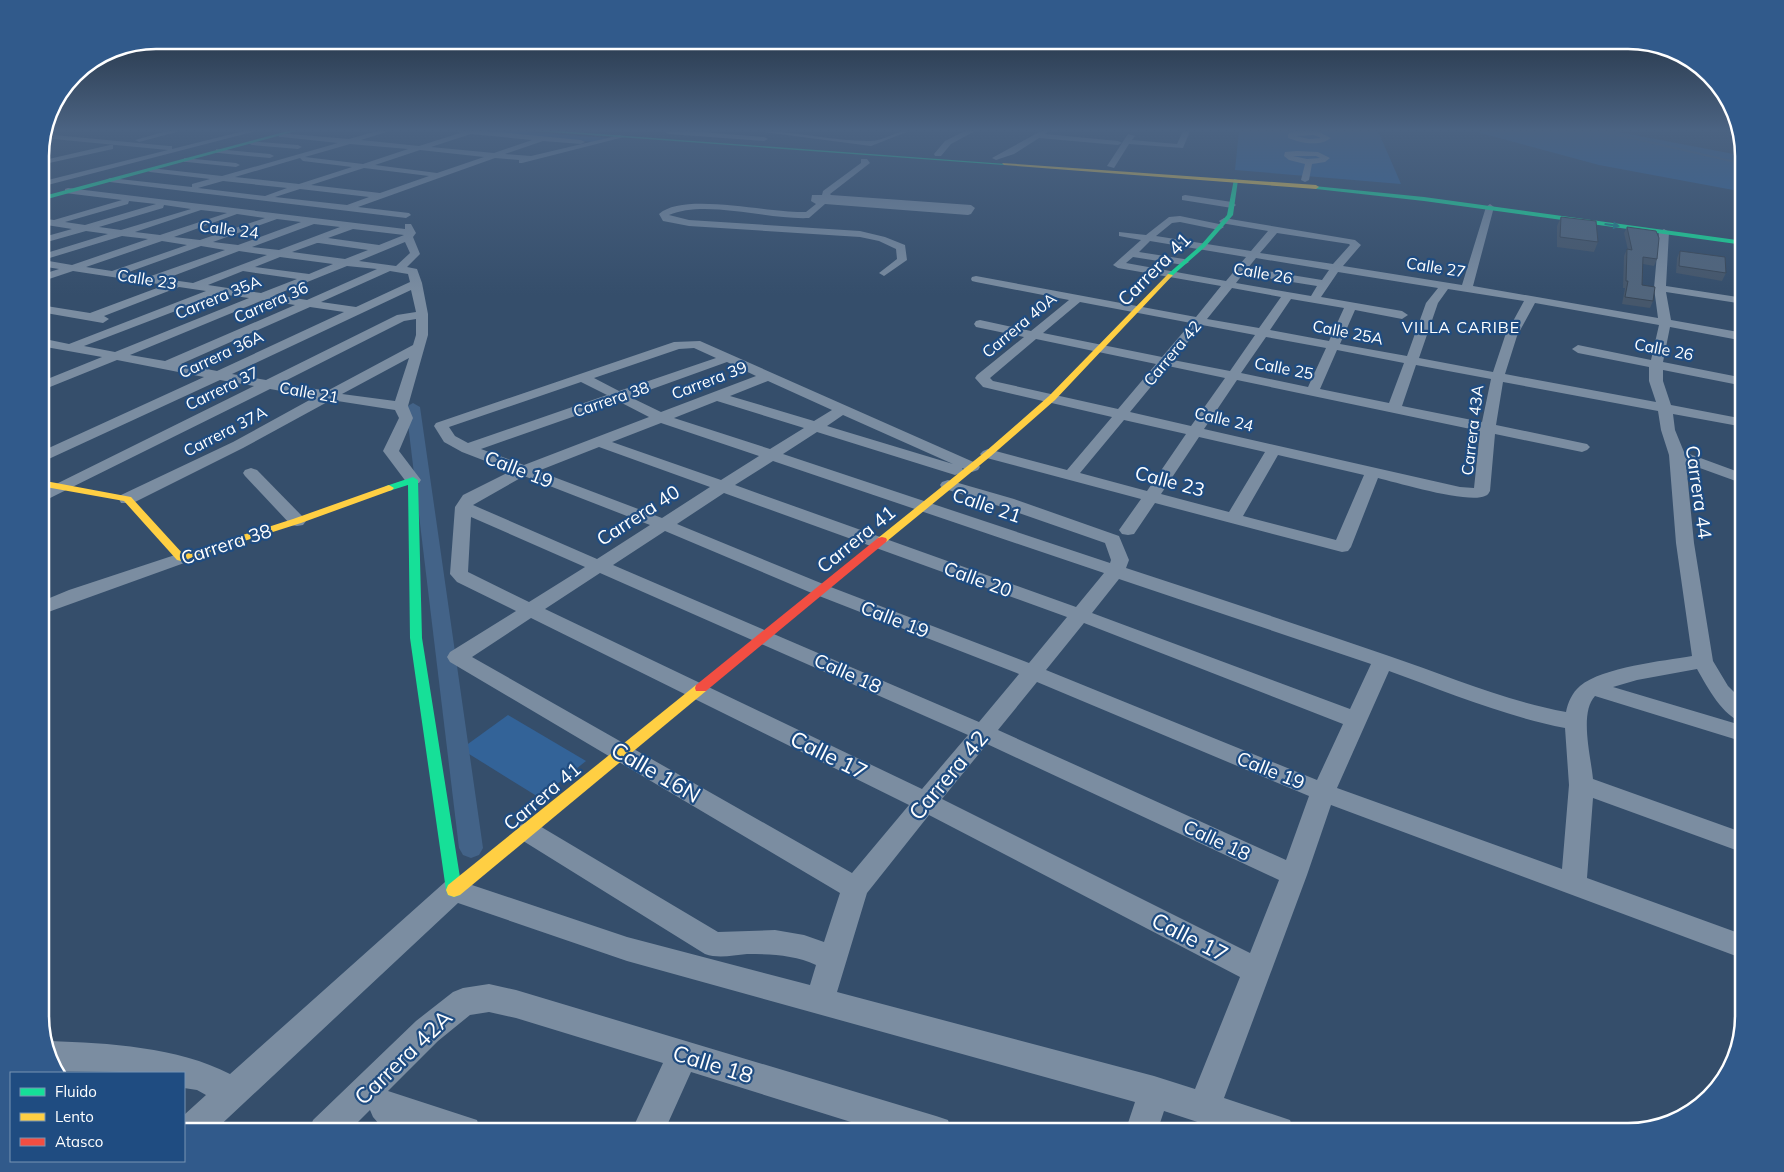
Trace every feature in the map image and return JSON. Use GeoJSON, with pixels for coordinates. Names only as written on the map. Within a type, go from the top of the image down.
{"type":"FeatureCollection","features":[{"type":"Feature","properties":{"kind":"main road"},"geometry":{"type":"LineString","coordinates":[[49,197],[90,186]]}},
{"type":"Feature","properties":{"kind":"main road","name":"Carrera 41"},"geometry":{"type":"LineString","coordinates":[[454,890],[528,832],[622,752],[988,454],[1052,398],[1170,275],[1203,246],[1230,215],[1235,186]]}},
{"type":"Feature","properties":{"kind":"main road"},"geometry":{"type":"LineString","coordinates":[[1300,186],[1490,207],[1735,243]]}},
{"type":"Feature","properties":{"kind":"main road"},"geometry":{"type":"LineString","coordinates":[[1431,186],[1537,203]]}},
{"type":"Feature","properties":{"kind":"main road"},"geometry":{"type":"LineString","coordinates":[[413,480],[416,638],[454,890]]}},
{"type":"Feature","properties":{"kind":"main road","name":"Carrera 38"},"geometry":{"type":"LineString","coordinates":[[181,558],[297,521],[413,480]]}},
{"type":"Feature","properties":{"kind":"main road"},"geometry":{"type":"LineString","coordinates":[[49,485],[127,499],[181,558]]}},
{"type":"Feature","properties":{"kind":"street"},"geometry":{"type":"LineString","coordinates":[[158,186],[406,215]]}},
{"type":"Feature","properties":{"kind":"street"},"geometry":{"type":"LineString","coordinates":[[146,201],[197,186]]}},
{"type":"Feature","properties":{"kind":"street"},"geometry":{"type":"LineString","coordinates":[[225,210],[299,186],[385,195],[406,215],[414,256],[395,268]]}},
{"type":"Feature","properties":{"kind":"street"},"geometry":{"type":"LineString","coordinates":[[152,280],[347,208],[415,186]]}},
{"type":"Feature","properties":{"kind":"street"},"geometry":{"type":"LineString","coordinates":[[818,186],[813,197],[809,200],[968,212],[971,208],[895,205]]}},
{"type":"Feature","properties":{"kind":"street"},"geometry":{"type":"LineString","coordinates":[[826,200],[826,193],[836,186]]}},
{"type":"Feature","properties":{"kind":"street"},"geometry":{"type":"LineString","coordinates":[[68,192],[277,216],[409,235]]}},
{"type":"Feature","properties":{"kind":"street"},"geometry":{"type":"LineString","coordinates":[[49,194],[56,195]]}},
{"type":"Feature","properties":{"kind":"street"},"geometry":{"type":"LineString","coordinates":[[75,203],[102,195]]}},
{"type":"Feature","properties":{"kind":"street"},"geometry":{"type":"LineString","coordinates":[[1186,198],[1232,206]]}},
{"type":"Feature","properties":{"kind":"street"},"geometry":{"type":"LineString","coordinates":[[49,223],[133,199]]}},
{"type":"Feature","properties":{"kind":"street"},"geometry":{"type":"LineString","coordinates":[[826,200],[809,214],[701,207],[680,208],[664,214],[666,219],[688,223],[860,234],[882,239],[900,247],[902,254],[902,260],[884,273]]}},
{"type":"Feature","properties":{"kind":"street"},"geometry":{"type":"LineString","coordinates":[[49,238],[168,203]]}},
{"type":"Feature","properties":{"kind":"street"},"geometry":{"type":"LineString","coordinates":[[789,214],[802,205]]}},
{"type":"Feature","properties":{"kind":"street"},"geometry":{"type":"LineString","coordinates":[[1467,288],[1490,207]]}},
{"type":"Feature","properties":{"kind":"street"},"geometry":{"type":"LineString","coordinates":[[49,255],[203,208]]}},
{"type":"Feature","properties":{"kind":"street"},"geometry":{"type":"LineString","coordinates":[[49,276],[239,212]]}},
{"type":"Feature","properties":{"kind":"street"},"geometry":{"type":"LineString","coordinates":[[112,274],[277,216]]}},
{"type":"Feature","properties":{"kind":"street"},"geometry":{"type":"LineString","coordinates":[[1132,254],[1169,220],[1180,219],[1274,230],[1352,242],[1356,245],[1336,268],[1314,299]]}},
{"type":"Feature","properties":{"kind":"street","name":"Calle 24"},"geometry":{"type":"LineString","coordinates":[[49,222],[121,233],[395,268],[415,277]]}},
{"type":"Feature","properties":{"kind":"street"},"geometry":{"type":"LineString","coordinates":[[193,286],[353,226]]}},
{"type":"Feature","properties":{"kind":"street","name":"Carrera 42"},"geometry":{"type":"LineString","coordinates":[[1070,476],[1274,230]]}},
{"type":"Feature","properties":{"kind":"street","name":"Carrera 44"},"geometry":{"type":"LineString","coordinates":[[1664,232],[1660,288],[1665,323],[1656,366],[1656,381],[1665,408],[1668,430],[1677,455],[1685,544],[1703,661],[1720,691],[1735,706]]}},
{"type":"Feature","properties":{"kind":"street","name":"Calle 27"},"geometry":{"type":"LineString","coordinates":[[1122,234],[1467,288],[1735,335]]}},
{"type":"Feature","properties":{"kind":"street","name":"Carrera 35A"},"geometry":{"type":"LineString","coordinates":[[49,383],[409,235]]}},
{"type":"Feature","properties":{"kind":"street"},"geometry":{"type":"LineString","coordinates":[[316,239],[381,248]]}},
{"type":"Feature","properties":{"kind":"street"},"geometry":{"type":"LineString","coordinates":[[1132,254],[1184,262]]}},
{"type":"Feature","properties":{"kind":"street","name":"Calle 26"},"geometry":{"type":"LineString","coordinates":[[1132,254],[1118,265],[1402,314]]}},
{"type":"Feature","properties":{"kind":"street","name":"Calle 23"},"geometry":{"type":"LineString","coordinates":[[49,264],[401,318]]}},
{"type":"Feature","properties":{"kind":"street"},"geometry":{"type":"LineString","coordinates":[[241,268],[309,277]]}},
{"type":"Feature","properties":{"kind":"street","name":"Carrera 36"},"geometry":{"type":"LineString","coordinates":[[166,366],[307,304],[395,268]]}},
{"type":"Feature","properties":{"kind":"street"},"geometry":{"type":"LineString","coordinates":[[1240,270],[1325,284]]}},
{"type":"Feature","properties":{"kind":"street"},"geometry":{"type":"LineString","coordinates":[[413,480],[391,451],[406,418],[402,406],[422,334],[422,314],[415,277]]}},
{"type":"Feature","properties":{"kind":"street","name":"Carrera 36A"},"geometry":{"type":"LineString","coordinates":[[49,454],[355,311],[415,277]]}},
{"type":"Feature","properties":{"kind":"street","name":"Calle 25A"},"geometry":{"type":"LineString","coordinates":[[976,279],[1735,421]]}},
{"type":"Feature","properties":{"kind":"street"},"geometry":{"type":"LineString","coordinates":[[1009,301],[1034,279]]}},
{"type":"Feature","properties":{"kind":"street"},"geometry":{"type":"LineString","coordinates":[[90,317],[179,284]]}},
{"type":"Feature","properties":{"kind":"street"},"geometry":{"type":"LineString","coordinates":[[1394,409],[1432,303],[1446,285]]}},
{"type":"Feature","properties":{"kind":"street"},"geometry":{"type":"LineString","coordinates":[[1660,288],[1735,300]]}},
{"type":"Feature","properties":{"kind":"street"},"geometry":{"type":"LineString","coordinates":[[70,348],[218,290]]}},
{"type":"Feature","properties":{"kind":"street"},"geometry":{"type":"LineString","coordinates":[[1128,530],[1288,295]]}},
{"type":"Feature","properties":{"kind":"street","name":"Carrera 40A"},"geometry":{"type":"LineString","coordinates":[[982,378],[1078,298]]}},
{"type":"Feature","properties":{"kind":"street","name":"Carrera 43A"},"geometry":{"type":"LineString","coordinates":[[1460,492],[1479,493],[1482,491],[1487,428],[1497,376],[1512,336],[1531,299]]}},
{"type":"Feature","properties":{"kind":"street"},"geometry":{"type":"LineString","coordinates":[[1312,392],[1351,306]]}},
{"type":"Feature","properties":{"kind":"street"},"geometry":{"type":"LineString","coordinates":[[49,310],[132,324]]}},
{"type":"Feature","properties":{"kind":"street","name":"Carrera 37"},"geometry":{"type":"LineString","coordinates":[[49,494],[401,318],[422,314]]}},
{"type":"Feature","properties":{"kind":"street","name":"Calle 25"},"geometry":{"type":"LineString","coordinates":[[980,324],[1582,447]]}},
{"type":"Feature","properties":{"kind":"street","name":"Calle 21"},"geometry":{"type":"LineString","coordinates":[[49,344],[330,396],[402,406]]}},
{"type":"Feature","properties":{"kind":"street"},"geometry":{"type":"LineString","coordinates":[[467,449],[449,439],[441,426],[442,424],[678,345],[701,345],[843,409],[968,470]]}},
{"type":"Feature","properties":{"kind":"street","name":"Carrera 37A"},"geometry":{"type":"LineString","coordinates":[[127,499],[238,445],[417,348]]}},
{"type":"Feature","properties":{"kind":"street","name":"Calle 26"},"geometry":{"type":"LineString","coordinates":[[1578,349],[1735,380]]}},
{"type":"Feature","properties":{"kind":"street","name":"Carrera 38"},"geometry":{"type":"LineString","coordinates":[[467,449],[727,358]]}},
{"type":"Feature","properties":{"kind":"street","name":"Carrera 39"},"geometry":{"type":"LineString","coordinates":[[523,471],[768,376]]}},
{"type":"Feature","properties":{"kind":"street","name":"Calle 21"},"geometry":{"type":"LineString","coordinates":[[582,377],[661,418],[1383,661],[1495,702],[1538,716],[1576,722]]}},
{"type":"Feature","properties":{"kind":"street","name":"Calle 24"},"geometry":{"type":"LineString","coordinates":[[982,378],[988,384],[1460,492]]}},
{"type":"Feature","properties":{"kind":"street"},"geometry":{"type":"LineString","coordinates":[[717,396],[968,470]]}},
{"type":"Feature","properties":{"kind":"street","name":"Carrera 40"},"geometry":{"type":"LineString","coordinates":[[457,657],[843,409]]}},
{"type":"Feature","properties":{"kind":"street","name":"Calle 20"},"geometry":{"type":"LineString","coordinates":[[599,442],[1080,615],[1356,720]]}},
{"type":"Feature","properties":{"kind":"street","name":"Calle 19"},"geometry":{"type":"LineString","coordinates":[[467,449],[662,524],[821,590],[1033,672],[1323,792],[1735,943]]}},
{"type":"Feature","properties":{"kind":"street"},"geometry":{"type":"LineString","coordinates":[[1234,519],[1274,449]]}},
{"type":"Feature","properties":{"kind":"street","name":"Calle 23"},"geometry":{"type":"LineString","coordinates":[[988,454],[1342,548],[1373,472]]}},
{"type":"Feature","properties":{"kind":"street"},"geometry":{"type":"LineString","coordinates":[[1677,455],[1735,476]]}},
{"type":"Feature","properties":{"kind":"street"},"geometry":{"type":"LineString","coordinates":[[463,507],[469,499],[523,471]]}},
{"type":"Feature","properties":{"kind":"street"},"geometry":{"type":"LineString","coordinates":[[251,473],[297,521]]}},
{"type":"Feature","properties":{"kind":"street"},"geometry":{"type":"LineString","coordinates":[[948,485],[1008,503],[1113,540],[1120,560],[1116,571]]}},
{"type":"Feature","properties":{"kind":"street","name":"Calle 18"},"geometry":{"type":"LineString","coordinates":[[463,507],[600,564],[983,732],[1294,875]]}},
{"type":"Feature","properties":{"kind":"street","name":"Calle 17"},"geometry":{"type":"LineString","coordinates":[[463,507],[459,574],[464,578],[528,611],[926,802],[1257,971]]}},
{"type":"Feature","properties":{"kind":"street","name":"Carrera 38"},"geometry":{"type":"LineString","coordinates":[[49,606],[76,594],[181,558]]}},
{"type":"Feature","properties":{"kind":"street","name":"Carrera 42"},"geometry":{"type":"LineString","coordinates":[[819,1002],[855,888],[1116,571]]}},
{"type":"Feature","properties":{"kind":"street","name":"Calle 16N"},"geometry":{"type":"LineString","coordinates":[[457,657],[855,888]]}},
{"type":"Feature","properties":{"kind":"street"},"geometry":{"type":"LineString","coordinates":[[1204,1108],[1294,875],[1323,792],[1383,661]]}},
{"type":"Feature","properties":{"kind":"street"},"geometry":{"type":"LineString","coordinates":[[1573,884],[1581,784],[1576,722],[1581,698],[1593,688],[1617,677],[1703,661]]}},
{"type":"Feature","properties":{"kind":"street"},"geometry":{"type":"LineString","coordinates":[[1593,688],[1735,731]]}},
{"type":"Feature","properties":{"kind":"street"},"geometry":{"type":"LineString","coordinates":[[1581,784],[1735,840]]}},
{"type":"Feature","properties":{"kind":"street"},"geometry":{"type":"LineString","coordinates":[[528,832],[715,945],[747,941],[787,942],[832,959]]}},
{"type":"Feature","properties":{"kind":"street"},"geometry":{"type":"LineString","coordinates":[[199,1123],[454,890],[627,949],[1154,1092],[1250,1123]]}},
{"type":"Feature","properties":{"kind":"street","name":"Calle 18"},"geometry":{"type":"LineString","coordinates":[[489,998],[516,1004],[906,1123]]}},
{"type":"Feature","properties":{"kind":"street","name":"Carrera 42A"},"geometry":{"type":"LineString","coordinates":[[338,1123],[376,1098],[427,1031],[462,1002],[489,998]]}},
{"type":"Feature","properties":{"kind":"street"},"geometry":{"type":"LineString","coordinates":[[650,1123],[683,1055]]}},
{"type":"Feature","properties":{"kind":"street"},"geometry":{"type":"LineString","coordinates":[[57,1056],[98,1058],[182,1072]]}},
{"type":"Feature","properties":{"kind":"street"},"geometry":{"type":"LineString","coordinates":[[185,1073],[202,1076],[232,1092]]}},
{"type":"Feature","properties":{"kind":"street"},"geometry":{"type":"LineString","coordinates":[[1144,1123],[1154,1092]]}},
{"type":"Feature","properties":{"kind":"street"},"geometry":{"type":"LineString","coordinates":[[376,1098],[400,1123]]}},
{"type":"Feature","properties":{"kind":"street"},"geometry":{"type":"LineString","coordinates":[[376,1098],[441,1123]]}},
{"type":"Feature","properties":{"kind":"shaded area"},"geometry":{"type":"Polygon","coordinates":[[[1710,186],[1735,186],[1735,190],[1710,186]]]}},
{"type":"Feature","properties":{"kind":"shaded area"},"geometry":{"type":"Polygon","coordinates":[[[508,715],[586,761],[540,798],[461,749],[508,715]]]}},
{"type":"Feature","properties":{"kind":"building"},"geometry":{"type":"Polygon","coordinates":[[[1561,217],[1596,221],[1598,242],[1560,237],[1561,217]]]}},
{"type":"Feature","properties":{"kind":"building"},"geometry":{"type":"Polygon","coordinates":[[[1627,227],[1656,231],[1659,238],[1657,259],[1643,257],[1642,285],[1655,287],[1653,301],[1625,297],[1628,281],[1626,281],[1627,249],[1632,250],[1627,227]]]}},
{"type":"Feature","properties":{"kind":"building"},"geometry":{"type":"Polygon","coordinates":[[[1680,251],[1725,257],[1726,273],[1679,266],[1680,251]]]}},
{"type":"Feature","properties":{"kind":"waterway"},"geometry":{"type":"LineString","coordinates":[[413,407],[471,848]]}},
{"type":"Feature","properties":{"kind":"traffic: fast"},"geometry":{"type":"LineString","coordinates":[[49,197],[90,186]]}},
{"type":"Feature","properties":{"kind":"traffic: fast"},"geometry":{"type":"LineString","coordinates":[[1170,275],[1203,246],[1230,215],[1235,186]]}},
{"type":"Feature","properties":{"kind":"traffic: fast"},"geometry":{"type":"LineString","coordinates":[[1316,187],[1424,199],[1735,242]]}},
{"type":"Feature","properties":{"kind":"traffic: fast"},"geometry":{"type":"LineString","coordinates":[[389,488],[413,480],[416,638],[454,890]]}},
{"type":"Feature","properties":{"kind":"traffic: slow"},"geometry":{"type":"LineString","coordinates":[[1298,186],[1316,187]]}},
{"type":"Feature","properties":{"kind":"traffic: slow"},"geometry":{"type":"LineString","coordinates":[[882,540],[988,454],[1052,398],[1170,275]]}},
{"type":"Feature","properties":{"kind":"traffic: slow"},"geometry":{"type":"LineString","coordinates":[[49,485],[127,499],[181,558],[297,521],[389,488]]}},
{"type":"Feature","properties":{"kind":"traffic: slow"},"geometry":{"type":"LineString","coordinates":[[454,890],[701,688]]}},
{"type":"Feature","properties":{"kind":"traffic: jam"},"geometry":{"type":"LineString","coordinates":[[701,688],[882,540]]}},
{"type":"Feature","properties":{"kind":"district","name":"VILLA CARIBE"},"geometry":{"type":"Point","coordinates":[1461,327]}}]}
